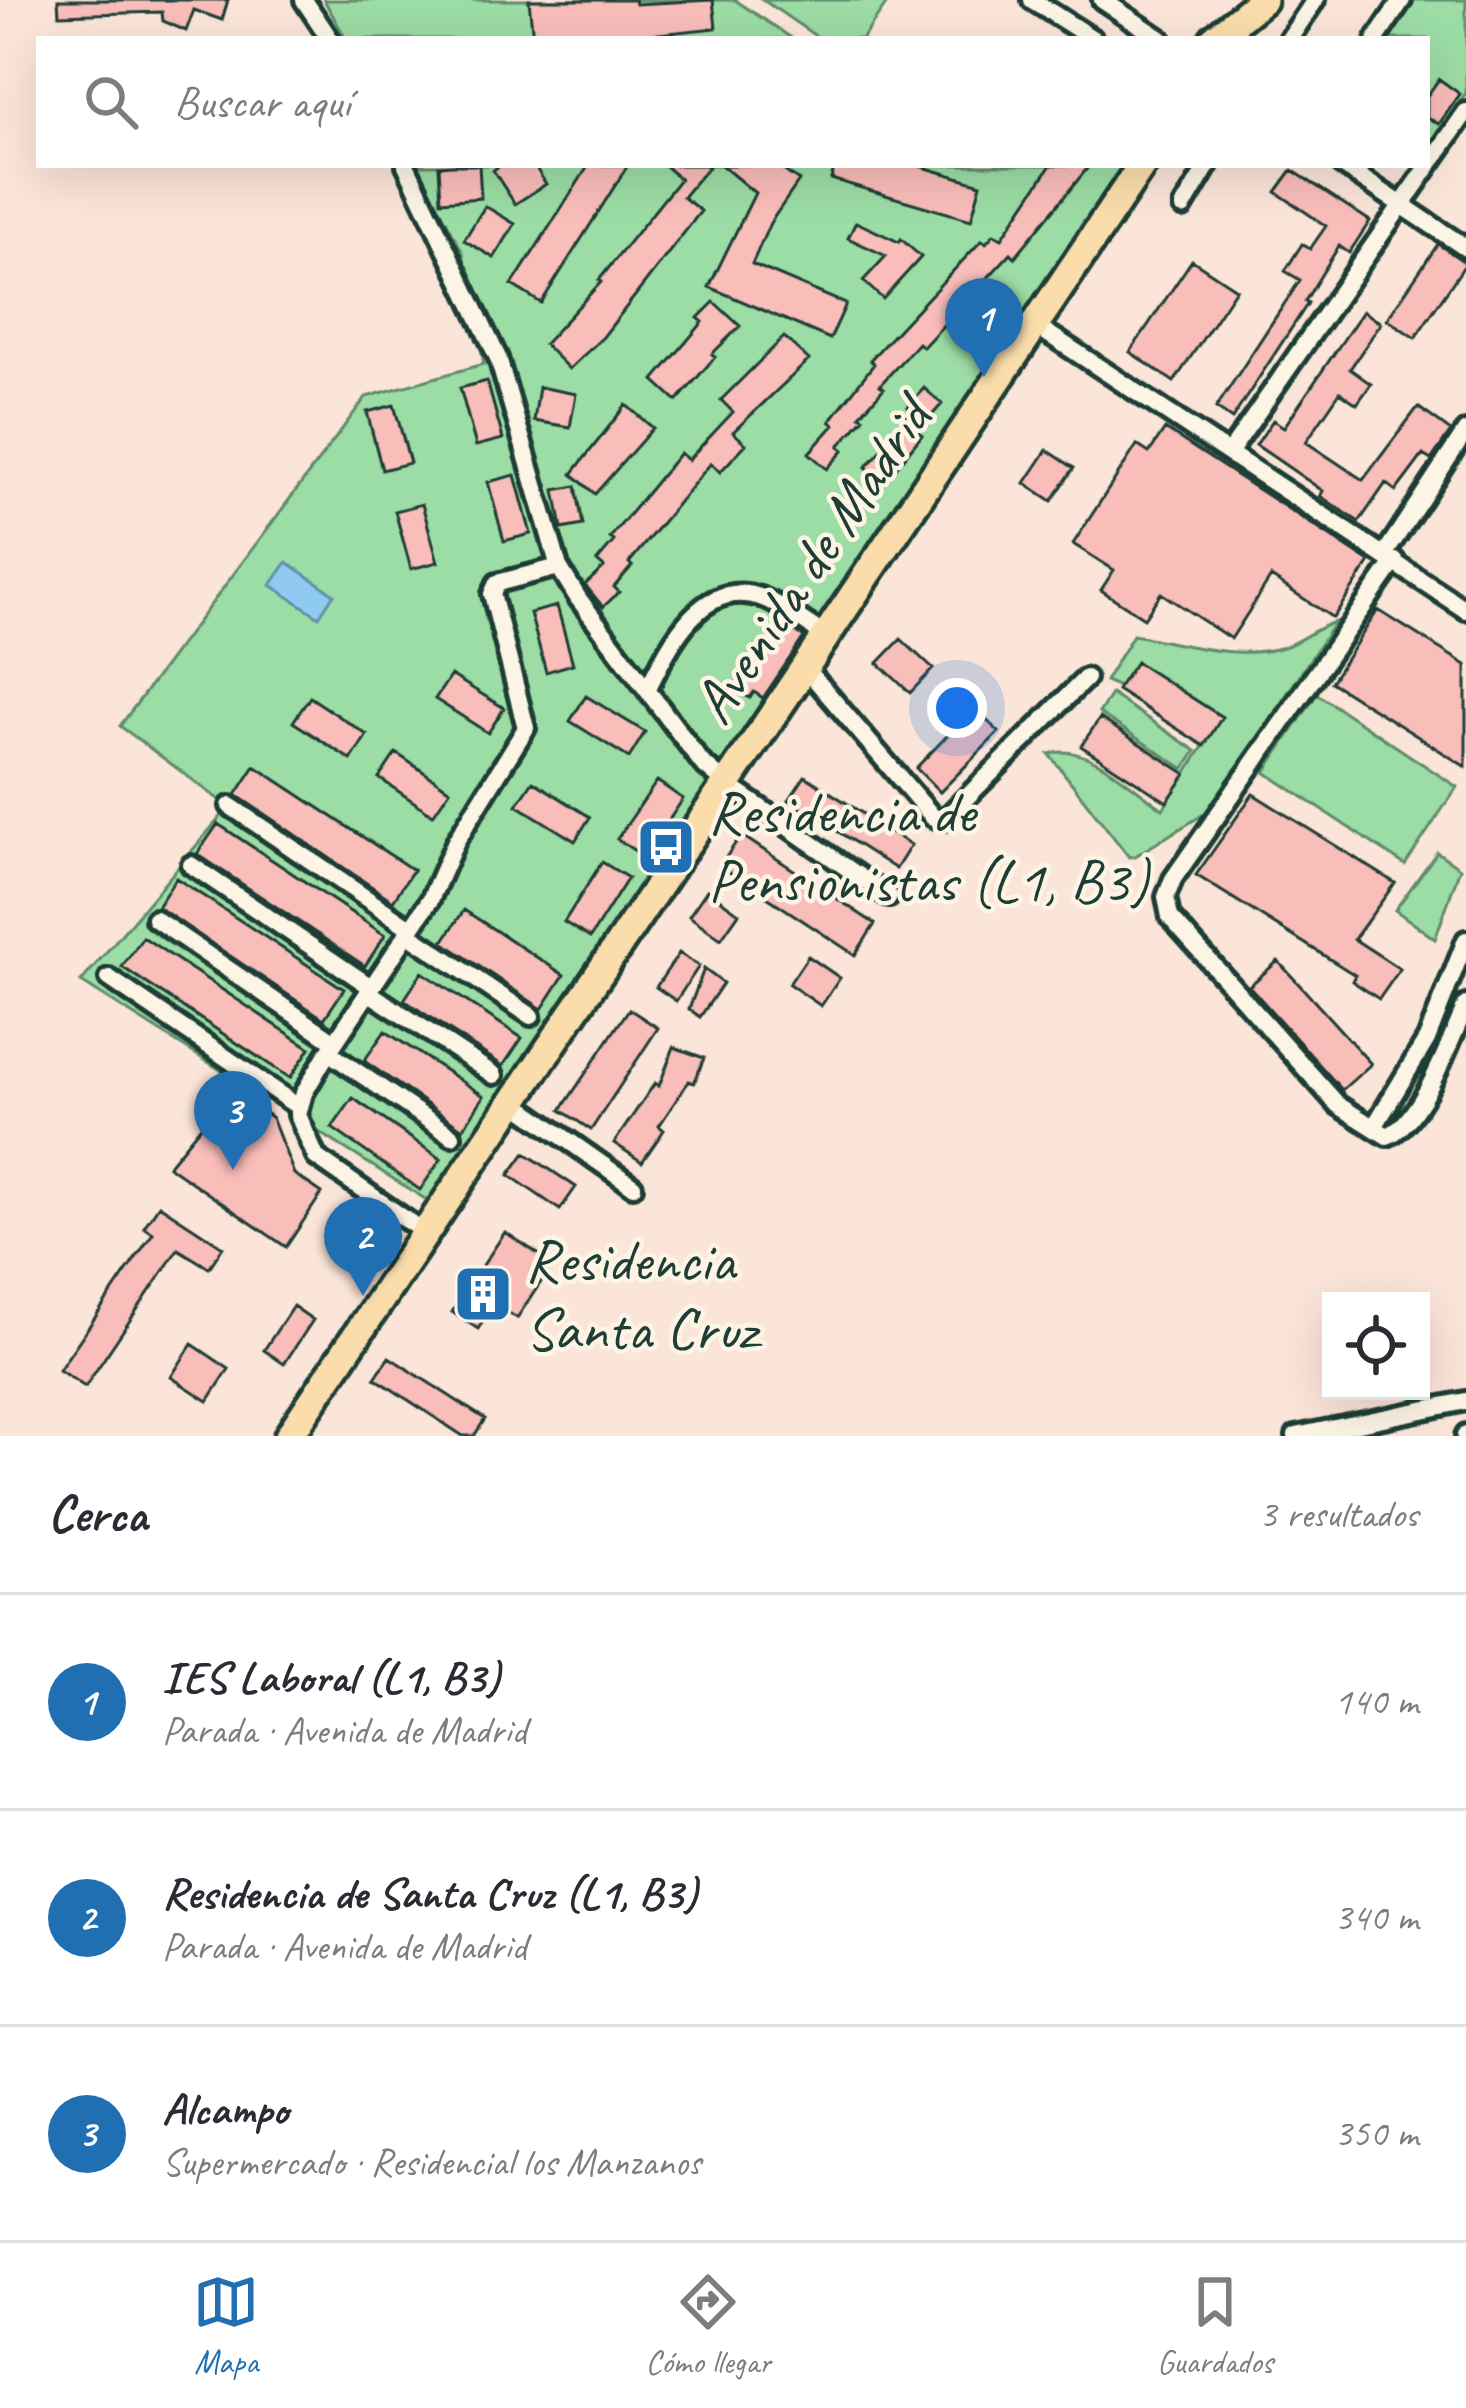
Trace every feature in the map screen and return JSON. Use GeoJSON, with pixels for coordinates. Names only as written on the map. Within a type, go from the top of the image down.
{"type":"FeatureCollection","features":[{"type":"Feature","properties":{"kind":"main road"},"geometry":{"type":"LineString","coordinates":[[1218,36],[1263,0]]}},
{"type":"Feature","properties":{"kind":"main road"},"geometry":{"type":"LineString","coordinates":[[1253,36],[1263,0]]}},
{"type":"Feature","properties":{"kind":"main road","name":"Avenida de Madrid"},"geometry":{"type":"LineString","coordinates":[[308,1436],[526,1111],[826,636],[1140,168]]}},
{"type":"Feature","properties":{"kind":"main road","name":"Avenida de Madrid"},"geometry":{"type":"LineString","coordinates":[[289,1436],[733,788],[815,679],[1158,168]]}},
{"type":"Feature","properties":{"kind":"street"},"geometry":{"type":"LineString","coordinates":[[304,0],[328,36]]}},
{"type":"Feature","properties":{"kind":"street"},"geometry":{"type":"LineString","coordinates":[[1033,0],[1088,36]]}},
{"type":"Feature","properties":{"kind":"street"},"geometry":{"type":"LineString","coordinates":[[1102,0],[1156,36]]}},
{"type":"Feature","properties":{"kind":"street"},"geometry":{"type":"LineString","coordinates":[[1290,36],[1315,0]]}},
{"type":"Feature","properties":{"kind":"street"},"geometry":{"type":"LineString","coordinates":[[1378,36],[1402,0]]}},
{"type":"Feature","properties":{"kind":"street"},"geometry":{"type":"LineString","coordinates":[[1430,165],[1466,112]]}},
{"type":"Feature","properties":{"kind":"street"},"geometry":{"type":"LineString","coordinates":[[407,168],[498,358],[559,567],[578,598],[702,764],[889,897]]}},
{"type":"Feature","properties":{"kind":"street"},"geometry":{"type":"LineString","coordinates":[[1196,168],[1179,205],[1206,168]]}},
{"type":"Feature","properties":{"kind":"street"},"geometry":{"type":"LineString","coordinates":[[1346,168],[1466,248]]}},
{"type":"Feature","properties":{"kind":"street"},"geometry":{"type":"LineString","coordinates":[[1228,453],[1428,168]]}},
{"type":"Feature","properties":{"kind":"street"},"geometry":{"type":"LineString","coordinates":[[1047,334],[1466,610]]}},
{"type":"Feature","properties":{"kind":"street"},"geometry":{"type":"LineString","coordinates":[[1466,431],[1389,558],[1173,879],[1166,897],[1170,916],[1338,1105],[1387,1136],[1398,1132],[1428,1086],[1466,1005]]}},
{"type":"Feature","properties":{"kind":"street"},"geometry":{"type":"LineString","coordinates":[[425,1233],[316,1157],[304,1137],[300,1108],[331,1047],[430,899],[456,841],[526,728],[492,594],[497,583],[559,567]]}},
{"type":"Feature","properties":{"kind":"street"},"geometry":{"type":"LineString","coordinates":[[647,690],[692,616],[718,598],[760,597],[826,636]]}},
{"type":"Feature","properties":{"kind":"street"},"geometry":{"type":"LineString","coordinates":[[815,679],[933,817],[944,820],[1086,678]]}},
{"type":"Feature","properties":{"kind":"street"},"geometry":{"type":"LineString","coordinates":[[230,806],[531,1016]]}},
{"type":"Feature","properties":{"kind":"street"},"geometry":{"type":"LineString","coordinates":[[191,865],[494,1075]]}},
{"type":"Feature","properties":{"kind":"street"},"geometry":{"type":"LineString","coordinates":[[154,919],[452,1136]]}},
{"type":"Feature","properties":{"kind":"street"},"geometry":{"type":"LineString","coordinates":[[1374,1127],[1427,1039],[1466,940]]}},
{"type":"Feature","properties":{"kind":"street"},"geometry":{"type":"LineString","coordinates":[[109,978],[300,1108]]}},
{"type":"Feature","properties":{"kind":"street"},"geometry":{"type":"LineString","coordinates":[[526,1111],[633,1186]]}},
{"type":"Feature","properties":{"kind":"street"},"geometry":{"type":"LineString","coordinates":[[1296,1436],[1466,1401]]}},
{"type":"Feature","properties":{"kind":"green space"},"geometry":{"type":"Polygon","coordinates":[[[324,0],[735,0],[789,36],[344,36],[324,0]]]}},
{"type":"Feature","properties":{"kind":"green space"},"geometry":{"type":"Polygon","coordinates":[[[763,0],[889,0],[864,36],[816,36],[763,0]]]}},
{"type":"Feature","properties":{"kind":"green space"},"geometry":{"type":"Polygon","coordinates":[[[1410,0],[1466,0],[1466,93],[1430,146],[1430,36],[1385,36],[1410,0]]]}},
{"type":"Feature","properties":{"kind":"green space"},"geometry":{"type":"Polygon","coordinates":[[[419,168],[1123,168],[883,522],[441,1209],[81,982],[229,807],[120,726],[366,397],[484,364],[463,253],[419,168]]]}},
{"type":"Feature","properties":{"kind":"green space"},"geometry":{"type":"Polygon","coordinates":[[[1335,622],[1209,811],[1135,856],[1129,857],[1049,754],[1064,752],[1094,761],[1163,809],[1222,717],[1136,662],[1119,687],[1105,681],[1133,635],[1208,649],[1266,651],[1335,622]]]}},
{"type":"Feature","properties":{"kind":"green space"},"geometry":{"type":"Polygon","coordinates":[[[1111,694],[1196,751],[1184,769],[1099,713],[1111,694]]]}},
{"type":"Feature","properties":{"kind":"green space"},"geometry":{"type":"Polygon","coordinates":[[[1317,694],[1457,787],[1405,865],[1265,772],[1317,694]]]}},
{"type":"Feature","properties":{"kind":"green space"},"geometry":{"type":"Polygon","coordinates":[[[1437,852],[1460,868],[1435,939],[1395,910],[1437,852]]]}},
{"type":"Feature","properties":{"kind":"water"},"geometry":{"type":"Polygon","coordinates":[[[287,562],[334,594],[319,617],[271,585],[287,562]]]}},
{"type":"Feature","properties":{"kind":"building"},"geometry":{"type":"Polygon","coordinates":[[[58,0],[228,0],[222,20],[194,10],[186,31],[163,21],[162,12],[59,15],[58,0]]]}},
{"type":"Feature","properties":{"kind":"building"},"geometry":{"type":"Polygon","coordinates":[[[529,0],[635,0],[636,4],[713,0],[716,28],[639,36],[533,36],[529,0]]]}},
{"type":"Feature","properties":{"kind":"building"},"geometry":{"type":"Polygon","coordinates":[[[1439,79],[1460,94],[1439,124],[1430,119],[1430,92],[1439,79]]]}},
{"type":"Feature","properties":{"kind":"building"},"geometry":{"type":"Polygon","coordinates":[[[439,168],[479,168],[481,198],[441,201],[439,168]]]}},
{"type":"Feature","properties":{"kind":"building"},"geometry":{"type":"Polygon","coordinates":[[[536,168],[546,184],[515,204],[493,170],[536,168]]]}},
{"type":"Feature","properties":{"kind":"building"},"geometry":{"type":"Polygon","coordinates":[[[587,168],[626,168],[541,303],[512,285],[587,168]]]}},
{"type":"Feature","properties":{"kind":"building"},"geometry":{"type":"Polygon","coordinates":[[[667,168],[707,168],[683,197],[701,211],[603,337],[569,369],[544,344],[601,282],[680,179],[667,168]]]}},
{"type":"Feature","properties":{"kind":"building"},"geometry":{"type":"Polygon","coordinates":[[[725,168],[780,168],[799,181],[770,223],[752,264],[846,304],[830,339],[709,287],[755,193],[725,168]]]}},
{"type":"Feature","properties":{"kind":"building"},"geometry":{"type":"Polygon","coordinates":[[[834,168],[926,168],[981,184],[971,220],[831,179],[834,168]]]}},
{"type":"Feature","properties":{"kind":"building"},"geometry":{"type":"Polygon","coordinates":[[[1049,168],[1088,168],[1015,257],[1011,253],[923,347],[918,343],[880,385],[884,388],[860,415],[864,418],[839,446],[844,450],[827,469],[809,453],[834,425],[830,421],[874,364],[870,360],[982,240],[986,243],[994,234],[1002,238],[1049,168]]]}},
{"type":"Feature","properties":{"kind":"building"},"geometry":{"type":"Polygon","coordinates":[[[1292,170],[1370,221],[1349,253],[1339,246],[1308,303],[1232,419],[1216,408],[1300,280],[1285,271],[1302,244],[1310,249],[1326,226],[1276,192],[1292,170]]]}},
{"type":"Feature","properties":{"kind":"building"},"geometry":{"type":"Polygon","coordinates":[[[485,206],[515,224],[494,258],[464,240],[485,206]]]}},
{"type":"Feature","properties":{"kind":"building"},"geometry":{"type":"Polygon","coordinates":[[[856,222],[901,239],[921,257],[883,299],[863,281],[886,256],[848,238],[856,222]]]}},
{"type":"Feature","properties":{"kind":"building"},"geometry":{"type":"Polygon","coordinates":[[[1438,244],[1466,263],[1415,338],[1387,319],[1438,244]]]}},
{"type":"Feature","properties":{"kind":"building"},"geometry":{"type":"Polygon","coordinates":[[[1192,260],[1236,289],[1174,382],[1130,352],[1192,260]]]}},
{"type":"Feature","properties":{"kind":"building"},"geometry":{"type":"Polygon","coordinates":[[[714,302],[740,326],[677,401],[654,380],[714,302]]]}},
{"type":"Feature","properties":{"kind":"building"},"geometry":{"type":"Polygon","coordinates":[[[1363,311],[1381,323],[1350,369],[1371,384],[1357,404],[1340,392],[1306,442],[1363,480],[1418,407],[1451,431],[1431,460],[1423,455],[1396,491],[1386,483],[1359,522],[1256,445],[1273,420],[1284,427],[1363,311]]]}},
{"type":"Feature","properties":{"kind":"building"},"geometry":{"type":"Polygon","coordinates":[[[784,337],[809,360],[733,432],[746,444],[720,472],[711,463],[629,563],[632,566],[614,587],[619,592],[603,607],[585,585],[604,567],[597,561],[614,541],[610,538],[680,453],[688,460],[733,412],[721,400],[784,337]]]}},
{"type":"Feature","properties":{"kind":"building"},"geometry":{"type":"Polygon","coordinates":[[[487,381],[503,439],[476,446],[460,388],[487,381]]]}},
{"type":"Feature","properties":{"kind":"building"},"geometry":{"type":"Polygon","coordinates":[[[539,387],[576,394],[570,427],[534,421],[539,387]]]}},
{"type":"Feature","properties":{"kind":"building"},"geometry":{"type":"Polygon","coordinates":[[[924,388],[942,404],[884,483],[866,467],[891,440],[888,437],[912,411],[908,407],[924,388]]]}},
{"type":"Feature","properties":{"kind":"building"},"geometry":{"type":"Polygon","coordinates":[[[394,405],[410,463],[382,470],[367,412],[394,405]]]}},
{"type":"Feature","properties":{"kind":"building"},"geometry":{"type":"Polygon","coordinates":[[[626,405],[653,428],[595,494],[572,474],[626,405]]]}},
{"type":"Feature","properties":{"kind":"building"},"geometry":{"type":"Polygon","coordinates":[[[1165,429],[1370,562],[1333,618],[1271,577],[1231,639],[1161,593],[1144,618],[1101,590],[1114,570],[1073,544],[1137,445],[1149,453],[1165,429]]]}},
{"type":"Feature","properties":{"kind":"building"},"geometry":{"type":"Polygon","coordinates":[[[1047,450],[1074,468],[1052,501],[1025,483],[1047,450]]]}},
{"type":"Feature","properties":{"kind":"building"},"geometry":{"type":"Polygon","coordinates":[[[515,475],[531,534],[504,541],[488,482],[515,475]]]}},
{"type":"Feature","properties":{"kind":"building"},"geometry":{"type":"Polygon","coordinates":[[[576,486],[583,525],[562,529],[555,490],[576,486]]]}},
{"type":"Feature","properties":{"kind":"building"},"geometry":{"type":"Polygon","coordinates":[[[422,504],[438,562],[411,569],[395,511],[422,504]]]}},
{"type":"Feature","properties":{"kind":"building"},"geometry":{"type":"Polygon","coordinates":[[[557,606],[573,664],[546,672],[530,613],[557,606]]]}},
{"type":"Feature","properties":{"kind":"building"},"geometry":{"type":"Polygon","coordinates":[[[1378,610],[1466,665],[1466,767],[1331,682],[1378,610]]]}},
{"type":"Feature","properties":{"kind":"building"},"geometry":{"type":"Polygon","coordinates":[[[787,625],[804,637],[763,698],[754,692],[750,698],[733,688],[757,651],[767,657],[787,625]]]}},
{"type":"Feature","properties":{"kind":"building"},"geometry":{"type":"Polygon","coordinates":[[[901,639],[933,669],[910,693],[878,663],[901,639]]]}},
{"type":"Feature","properties":{"kind":"building"},"geometry":{"type":"Polygon","coordinates":[[[1136,662],[1222,717],[1204,746],[1117,690],[1136,662]]]}},
{"type":"Feature","properties":{"kind":"building"},"geometry":{"type":"Polygon","coordinates":[[[451,675],[504,708],[488,733],[435,699],[451,675]]]}},
{"type":"Feature","properties":{"kind":"building"},"geometry":{"type":"Polygon","coordinates":[[[586,696],[645,732],[629,758],[570,721],[586,696]]]}},
{"type":"Feature","properties":{"kind":"building"},"geometry":{"type":"Polygon","coordinates":[[[310,697],[367,735],[351,760],[293,722],[310,697]]]}},
{"type":"Feature","properties":{"kind":"building"},"geometry":{"type":"Polygon","coordinates":[[[974,708],[999,732],[940,792],[916,768],[974,708]]]}},
{"type":"Feature","properties":{"kind":"building"},"geometry":{"type":"Polygon","coordinates":[[[1100,718],[1186,774],[1167,802],[1081,746],[1100,718]]]}},
{"type":"Feature","properties":{"kind":"building"},"geometry":{"type":"Polygon","coordinates":[[[396,753],[450,790],[433,815],[379,778],[396,753]]]}},
{"type":"Feature","properties":{"kind":"building"},"geometry":{"type":"Polygon","coordinates":[[[255,766],[413,870],[393,901],[236,795],[255,766]]]}},
{"type":"Feature","properties":{"kind":"building"},"geometry":{"type":"Polygon","coordinates":[[[805,776],[911,845],[896,869],[789,800],[805,776]]]}},
{"type":"Feature","properties":{"kind":"building"},"geometry":{"type":"Polygon","coordinates":[[[533,781],[590,817],[575,841],[517,805],[533,781]]]}},
{"type":"Feature","properties":{"kind":"building"},"geometry":{"type":"Polygon","coordinates":[[[657,781],[683,799],[644,857],[617,839],[657,781]]]}},
{"type":"Feature","properties":{"kind":"building"},"geometry":{"type":"Polygon","coordinates":[[[1253,794],[1395,883],[1354,939],[1400,969],[1379,999],[1352,981],[1355,975],[1196,875],[1253,794]]]}},
{"type":"Feature","properties":{"kind":"building"},"geometry":{"type":"Polygon","coordinates":[[[218,824],[385,935],[365,966],[197,854],[218,824]]]}},
{"type":"Feature","properties":{"kind":"building"},"geometry":{"type":"Polygon","coordinates":[[[741,835],[875,924],[855,955],[720,866],[741,835]]]}},
{"type":"Feature","properties":{"kind":"building"},"geometry":{"type":"Polygon","coordinates":[[[602,862],[628,878],[590,938],[564,922],[602,862]]]}},
{"type":"Feature","properties":{"kind":"building"},"geometry":{"type":"Polygon","coordinates":[[[176,878],[344,989],[324,1019],[157,907],[176,878]]]}},
{"type":"Feature","properties":{"kind":"building"},"geometry":{"type":"Polygon","coordinates":[[[707,890],[739,913],[721,939],[689,916],[707,890]]]}},
{"type":"Feature","properties":{"kind":"building"},"geometry":{"type":"Polygon","coordinates":[[[464,910],[564,975],[542,1009],[443,942],[464,910]]]}},
{"type":"Feature","properties":{"kind":"building"},"geometry":{"type":"Polygon","coordinates":[[[143,937],[310,1048],[290,1078],[122,967],[143,937]]]}},
{"type":"Feature","properties":{"kind":"building"},"geometry":{"type":"Polygon","coordinates":[[[679,953],[699,966],[676,1001],[656,987],[679,953]]]}},
{"type":"Feature","properties":{"kind":"building"},"geometry":{"type":"Polygon","coordinates":[[[808,956],[840,978],[821,1006],[789,984],[808,956]]]}},
{"type":"Feature","properties":{"kind":"building"},"geometry":{"type":"Polygon","coordinates":[[[1278,961],[1371,1064],[1342,1090],[1249,986],[1278,961]]]}},
{"type":"Feature","properties":{"kind":"building"},"geometry":{"type":"Polygon","coordinates":[[[704,969],[723,983],[700,1017],[689,1009],[704,969]]]}},
{"type":"Feature","properties":{"kind":"building"},"geometry":{"type":"Polygon","coordinates":[[[422,972],[522,1038],[503,1066],[404,1000],[422,972]]]}},
{"type":"Feature","properties":{"kind":"building"},"geometry":{"type":"Polygon","coordinates":[[[629,1009],[658,1028],[591,1130],[561,1110],[629,1009]]]}},
{"type":"Feature","properties":{"kind":"building"},"geometry":{"type":"Polygon","coordinates":[[[385,1031],[484,1096],[463,1129],[364,1061],[385,1031]]]}},
{"type":"Feature","properties":{"kind":"building"},"geometry":{"type":"Polygon","coordinates":[[[674,1047],[704,1058],[694,1083],[689,1081],[659,1126],[664,1130],[642,1162],[614,1143],[655,1083],[659,1086],[674,1047]]]}},
{"type":"Feature","properties":{"kind":"building"},"geometry":{"type":"Polygon","coordinates":[[[232,1088],[272,1118],[294,1174],[322,1193],[286,1247],[168,1166],[232,1088]]]}},
{"type":"Feature","properties":{"kind":"building"},"geometry":{"type":"Polygon","coordinates":[[[353,1098],[441,1159],[420,1190],[332,1128],[353,1098]]]}},
{"type":"Feature","properties":{"kind":"building"},"geometry":{"type":"Polygon","coordinates":[[[525,1153],[576,1187],[560,1210],[509,1175],[525,1153]]]}},
{"type":"Feature","properties":{"kind":"building"},"geometry":{"type":"Polygon","coordinates":[[[159,1205],[223,1247],[209,1268],[178,1249],[85,1387],[59,1370],[153,1233],[144,1227],[159,1205]]]}},
{"type":"Feature","properties":{"kind":"building","name":"Residencia Santa Cruz"},"geometry":{"type":"Polygon","coordinates":[[[505,1232],[553,1264],[517,1318],[494,1304],[478,1329],[452,1312],[505,1232]]]}},
{"type":"Feature","properties":{"kind":"building"},"geometry":{"type":"Polygon","coordinates":[[[293,1306],[313,1320],[284,1364],[264,1350],[293,1306]]]}},
{"type":"Feature","properties":{"kind":"building"},"geometry":{"type":"Polygon","coordinates":[[[192,1344],[229,1369],[208,1401],[171,1377],[192,1344]]]}},
{"type":"Feature","properties":{"kind":"building"},"geometry":{"type":"Polygon","coordinates":[[[389,1357],[485,1419],[474,1436],[463,1436],[375,1378],[389,1357]]]}},
{"type":"Feature","properties":{"kind":"place","name":"IES Laboral (L1, B3)"},"geometry":{"type":"Point","coordinates":[984,377]}},
{"type":"Feature","properties":{"kind":"place","name":"Residencia de Pensionistas (L1, B3)"},"geometry":{"type":"Point","coordinates":[666,847]}},
{"type":"Feature","properties":{"kind":"place","name":"Alcampo"},"geometry":{"type":"Point","coordinates":[233,1170]}},
{"type":"Feature","properties":{"kind":"place","name":"Residencia Santa Cruz"},"geometry":{"type":"Point","coordinates":[483,1294]}},
{"type":"Feature","properties":{"kind":"place","name":"Residencia de Santa Cruz (L1, B3)"},"geometry":{"type":"Point","coordinates":[363,1296]}}]}
